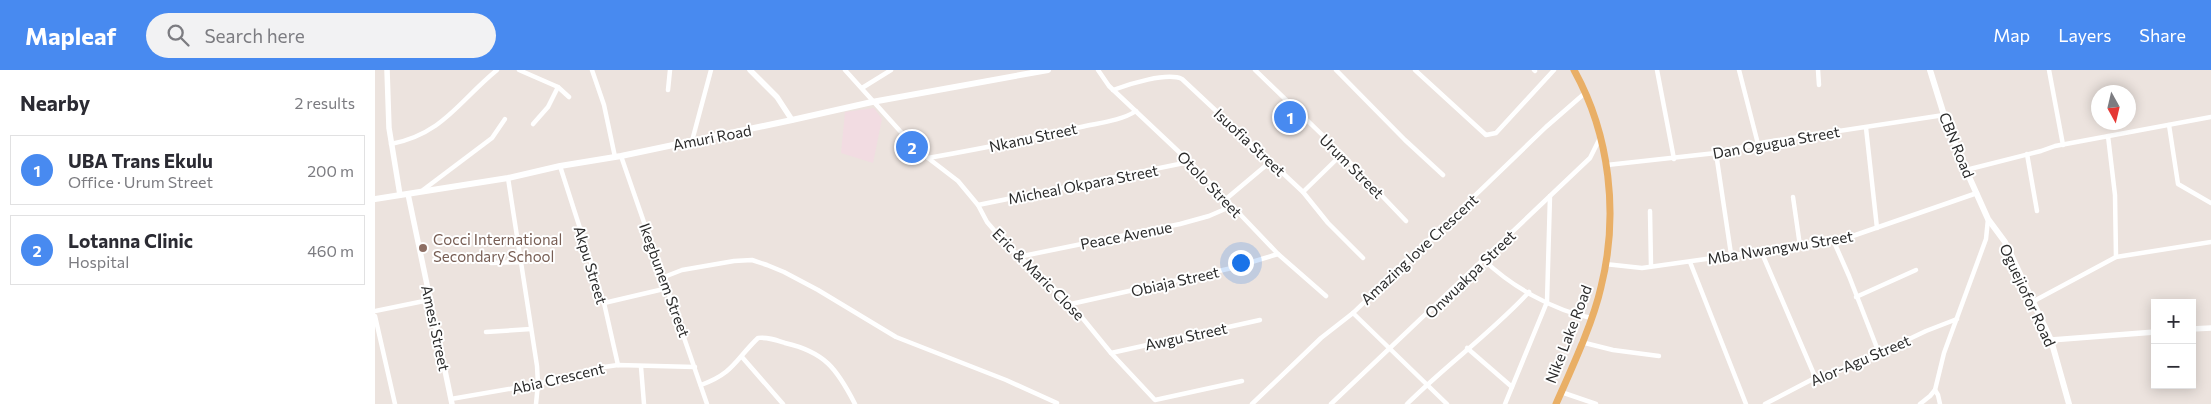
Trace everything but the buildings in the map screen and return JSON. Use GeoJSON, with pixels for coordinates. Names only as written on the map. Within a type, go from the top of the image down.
{"type":"FeatureCollection","features":[{"type":"Feature","properties":{"kind":"main road","name":"Amuri Road"},"geometry":{"type":"LineString","coordinates":[[375,199],[508,178],[560,166],[618,157],[1017,72],[1048,70]]}},
{"type":"Feature","properties":{"kind":"main road","name":"Nike Lake Road"},"geometry":{"type":"LineString","coordinates":[[1556,404],[1591,318],[1601,288],[1610,212],[1607,165],[1600,136],[1585,93],[1573,70]]}},
{"type":"Feature","properties":{"kind":"main road","name":"CBN Road"},"geometry":{"type":"LineString","coordinates":[[1930,70],[1944,115],[1965,170],[1977,193],[1987,219]]}},
{"type":"Feature","properties":{"kind":"main road","name":"Oguejiofor Road"},"geometry":{"type":"LineString","coordinates":[[1987,219],[2005,242],[2051,340],[2069,404]]}},
{"type":"Feature","properties":{"kind":"street"},"geometry":{"type":"LineString","coordinates":[[387,70],[391,144],[400,195]]}},
{"type":"Feature","properties":{"kind":"street"},"geometry":{"type":"LineString","coordinates":[[519,70],[558,87],[569,97]]}},
{"type":"Feature","properties":{"kind":"street","name":"Ikegbunem Street"},"geometry":{"type":"LineString","coordinates":[[592,70],[618,157],[668,288],[707,404]]}},
{"type":"Feature","properties":{"kind":"street"},"geometry":{"type":"LineString","coordinates":[[668,90],[670,70]]}},
{"type":"Feature","properties":{"kind":"street"},"geometry":{"type":"LineString","coordinates":[[692,141],[711,70]]}},
{"type":"Feature","properties":{"kind":"street"},"geometry":{"type":"LineString","coordinates":[[750,70],[777,98],[792,120]]}},
{"type":"Feature","properties":{"kind":"street","name":"Eric & Maric Close"},"geometry":{"type":"LineString","coordinates":[[845,70],[872,102],[928,158],[958,181],[978,206],[987,222],[1018,257],[1071,304],[1111,353],[1155,400],[1242,381]]}},
{"type":"Feature","properties":{"kind":"street"},"geometry":{"type":"LineString","coordinates":[[862,88],[891,70]]}},
{"type":"Feature","properties":{"kind":"street","name":"Otolo Street"},"geometry":{"type":"LineString","coordinates":[[1098,70],[1113,90],[1189,162],[1278,254],[1326,296]]}},
{"type":"Feature","properties":{"kind":"street","name":"Urum Street"},"geometry":{"type":"LineString","coordinates":[[1255,70],[1342,154],[1406,220]]}},
{"type":"Feature","properties":{"kind":"street"},"geometry":{"type":"LineString","coordinates":[[1336,70],[1405,140],[1443,175]]}},
{"type":"Feature","properties":{"kind":"street"},"geometry":{"type":"LineString","coordinates":[[1415,70],[1486,136],[1496,133],[1554,70]]}},
{"type":"Feature","properties":{"kind":"street"},"geometry":{"type":"LineString","coordinates":[[1657,70],[1674,159]]}},
{"type":"Feature","properties":{"kind":"street"},"geometry":{"type":"LineString","coordinates":[[1739,70],[1758,144]]}},
{"type":"Feature","properties":{"kind":"street"},"geometry":{"type":"LineString","coordinates":[[1818,70],[1819,85]]}},
{"type":"Feature","properties":{"kind":"street"},"geometry":{"type":"LineString","coordinates":[[2049,70],[2063,145]]}},
{"type":"Feature","properties":{"kind":"street"},"geometry":{"type":"LineString","coordinates":[[391,144],[414,138],[432,129],[459,107],[495,71]]}},
{"type":"Feature","properties":{"kind":"street","name":"Isuofia Street"},"geometry":{"type":"LineString","coordinates":[[1113,90],[1161,78],[1179,77],[1303,192],[1328,223],[1363,258]]}},
{"type":"Feature","properties":{"kind":"street"},"geometry":{"type":"LineString","coordinates":[[533,124],[548,107],[558,87]]}},
{"type":"Feature","properties":{"kind":"street","name":"Amazing love Crescent"},"geometry":{"type":"LineString","coordinates":[[1252,404],[1321,338],[1353,313],[1546,127],[1585,93]]}},
{"type":"Feature","properties":{"kind":"street","name":"Nkanu Street"},"geometry":{"type":"LineString","coordinates":[[928,158],[1108,121],[1136,111]]}},
{"type":"Feature","properties":{"kind":"street","name":"Dan Ogugua Street"},"geometry":{"type":"LineString","coordinates":[[1607,165],[1716,153],[1758,144],[1944,115]]}},
{"type":"Feature","properties":{"kind":"street"},"geometry":{"type":"LineString","coordinates":[[1965,170],[2063,145],[2211,117]]}},
{"type":"Feature","properties":{"kind":"street"},"geometry":{"type":"LineString","coordinates":[[420,192],[492,138],[505,119]]}},
{"type":"Feature","properties":{"kind":"street"},"geometry":{"type":"LineString","coordinates":[[2169,125],[2178,184],[2211,203]]}},
{"type":"Feature","properties":{"kind":"street"},"geometry":{"type":"LineString","coordinates":[[1866,128],[1877,228]]}},
{"type":"Feature","properties":{"kind":"street","name":"Onwuakpa Street"},"geometry":{"type":"LineString","coordinates":[[1331,404],[1591,158],[1600,136]]}},
{"type":"Feature","properties":{"kind":"street"},"geometry":{"type":"LineString","coordinates":[[2108,136],[2115,195],[2116,256]]}},
{"type":"Feature","properties":{"kind":"street"},"geometry":{"type":"LineString","coordinates":[[1716,153],[1731,254]]}},
{"type":"Feature","properties":{"kind":"street"},"geometry":{"type":"LineString","coordinates":[[1303,192],[1342,154]]}},
{"type":"Feature","properties":{"kind":"street"},"geometry":{"type":"LineString","coordinates":[[2027,154],[2037,211]]}},
{"type":"Feature","properties":{"kind":"street","name":"Micheal Okpara Street"},"geometry":{"type":"LineString","coordinates":[[978,206],[1189,162]]}},
{"type":"Feature","properties":{"kind":"street"},"geometry":{"type":"LineString","coordinates":[[1226,199],[1270,162]]}},
{"type":"Feature","properties":{"kind":"street","name":"Akpu Street"},"geometry":{"type":"LineString","coordinates":[[560,166],[604,303],[618,365]]}},
{"type":"Feature","properties":{"kind":"street"},"geometry":{"type":"LineString","coordinates":[[508,178],[538,384],[536,404]]}},
{"type":"Feature","properties":{"kind":"street","name":"Mba Nwangwu Street"},"geometry":{"type":"LineString","coordinates":[[1605,264],[1642,268],[1690,262],[1731,254],[1834,242],[1977,193]]}},
{"type":"Feature","properties":{"kind":"street","name":"Amesi Street"},"geometry":{"type":"LineString","coordinates":[[408,194],[452,402]]}},
{"type":"Feature","properties":{"kind":"street"},"geometry":{"type":"LineString","coordinates":[[1505,404],[1547,302],[1549,196]]}},
{"type":"Feature","properties":{"kind":"street"},"geometry":{"type":"LineString","coordinates":[[1793,197],[1800,246]]}},
{"type":"Feature","properties":{"kind":"street","name":"Peace Avenue"},"geometry":{"type":"LineString","coordinates":[[1018,257],[1180,224],[1209,216],[1232,206]]}},
{"type":"Feature","properties":{"kind":"street"},"geometry":{"type":"LineString","coordinates":[[1650,211],[1651,266]]}},
{"type":"Feature","properties":{"kind":"street"},"geometry":{"type":"LineString","coordinates":[[1920,404],[1935,390],[1945,353],[1986,239],[1987,219]]}},
{"type":"Feature","properties":{"kind":"street"},"geometry":{"type":"LineString","coordinates":[[1834,242],[1879,353]]}},
{"type":"Feature","properties":{"kind":"street"},"geometry":{"type":"LineString","coordinates":[[2032,302],[2116,256],[2211,242]]}},
{"type":"Feature","properties":{"kind":"street"},"geometry":{"type":"LineString","coordinates":[[1761,250],[1816,379]]}},
{"type":"Feature","properties":{"kind":"street","name":"Obiaja Street"},"geometry":{"type":"LineString","coordinates":[[1071,304],[1232,268],[1278,254]]}},
{"type":"Feature","properties":{"kind":"street"},"geometry":{"type":"LineString","coordinates":[[664,277],[682,270],[734,261],[752,260],[784,272],[818,290],[896,337],[1006,380],[1057,403]]}},
{"type":"Feature","properties":{"kind":"street"},"geometry":{"type":"LineString","coordinates":[[1484,260],[1505,277],[1547,302],[1574,314],[1591,318]]}},
{"type":"Feature","properties":{"kind":"street"},"geometry":{"type":"LineString","coordinates":[[491,263],[521,262]]}},
{"type":"Feature","properties":{"kind":"street"},"geometry":{"type":"LineString","coordinates":[[1690,262],[1746,404]]}},
{"type":"Feature","properties":{"kind":"street"},"geometry":{"type":"LineString","coordinates":[[1857,297],[1916,270]]}},
{"type":"Feature","properties":{"kind":"street"},"geometry":{"type":"LineString","coordinates":[[604,303],[668,288]]}},
{"type":"Feature","properties":{"kind":"street"},"geometry":{"type":"LineString","coordinates":[[1407,404],[1467,348],[1507,316],[1529,292]]}},
{"type":"Feature","properties":{"kind":"street"},"geometry":{"type":"LineString","coordinates":[[375,311],[429,300]]}},
{"type":"Feature","properties":{"kind":"street"},"geometry":{"type":"LineString","coordinates":[[1353,313],[1447,404]]}},
{"type":"Feature","properties":{"kind":"street"},"geometry":{"type":"LineString","coordinates":[[375,316],[395,404]]}},
{"type":"Feature","properties":{"kind":"street","name":"Alor-Agu Street"},"geometry":{"type":"LineString","coordinates":[[1765,404],[1816,379],[1957,319]]}},
{"type":"Feature","properties":{"kind":"street","name":"Awgu Street"},"geometry":{"type":"LineString","coordinates":[[1111,353],[1260,320]]}},
{"type":"Feature","properties":{"kind":"street"},"geometry":{"type":"LineString","coordinates":[[2196,330],[2211,328]]}},
{"type":"Feature","properties":{"kind":"street"},"geometry":{"type":"LineString","coordinates":[[486,332],[531,329]]}},
{"type":"Feature","properties":{"kind":"street"},"geometry":{"type":"LineString","coordinates":[[2051,340],[2151,332]]}},
{"type":"Feature","properties":{"kind":"street"},"geometry":{"type":"LineString","coordinates":[[701,385],[723,374],[742,358],[758,338],[771,339],[810,350],[832,365],[844,382],[855,404]]}},
{"type":"Feature","properties":{"kind":"street"},"geometry":{"type":"LineString","coordinates":[[1581,342],[1613,350],[1659,356]]}},
{"type":"Feature","properties":{"kind":"street"},"geometry":{"type":"LineString","coordinates":[[1467,348],[1512,387]]}},
{"type":"Feature","properties":{"kind":"street"},"geometry":{"type":"LineString","coordinates":[[742,358],[783,404]]}},
{"type":"Feature","properties":{"kind":"street","name":"Abia Crescent"},"geometry":{"type":"LineString","coordinates":[[452,402],[538,384],[597,368],[618,365],[695,367]]}},
{"type":"Feature","properties":{"kind":"street"},"geometry":{"type":"LineString","coordinates":[[641,367],[644,404]]}},
{"type":"Feature","properties":{"kind":"street"},"geometry":{"type":"LineString","coordinates":[[1935,390],[1940,404]]}},
{"type":"Feature","properties":{"kind":"street"},"geometry":{"type":"LineString","coordinates":[[1561,392],[1596,404]]}},
{"type":"Feature","properties":{"kind":"shaded area"},"geometry":{"type":"Polygon","coordinates":[[[874,108],[882,119],[873,163],[841,153],[845,112],[874,108]]]}},
{"type":"Feature","properties":{"kind":"place","name":"UBA Trans Ekulu"},"geometry":{"type":"Point","coordinates":[1290,117]}},
{"type":"Feature","properties":{"kind":"place","name":"Lotanna Clinic"},"geometry":{"type":"Point","coordinates":[912,147]}},
{"type":"Feature","properties":{"kind":"place","name":"Cocci International Secondary School"},"geometry":{"type":"Point","coordinates":[423,248]}}]}
